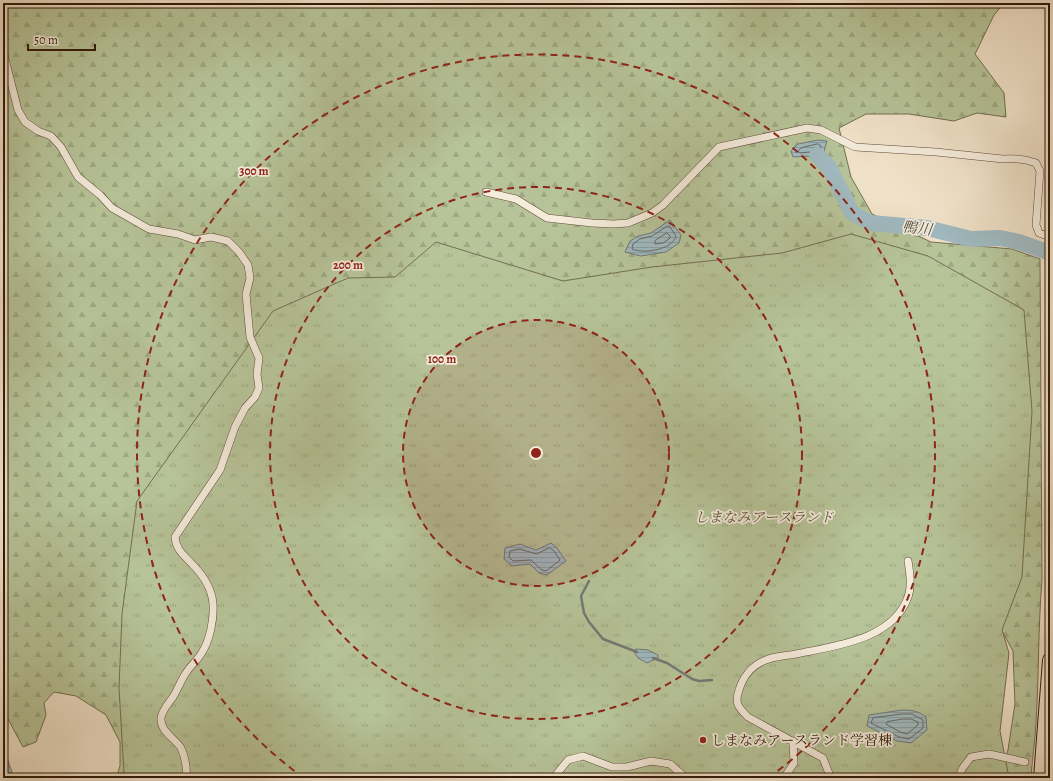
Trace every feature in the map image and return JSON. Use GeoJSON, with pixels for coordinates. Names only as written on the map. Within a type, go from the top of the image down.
{"type":"FeatureCollection","features":[{"type":"Feature","properties":{"kind":"highway"},"geometry":{"type":"LineString","coordinates":[[1041,778],[1050,660]]}},
{"type":"Feature","properties":{"kind":"street"},"geometry":{"type":"LineString","coordinates":[[3,51],[18,110],[25,122],[38,131],[51,136],[61,147],[78,177],[100,195],[112,208],[149,229],[178,234],[195,240],[211,236],[228,241],[239,252],[248,265],[250,278],[246,294],[250,337],[258,358],[259,388],[255,397],[245,408],[235,427],[220,470],[175,537],[176,544],[182,555],[203,576],[210,589],[213,604],[212,620],[208,638],[202,653],[186,672],[173,697],[165,708],[161,718],[164,728],[180,747],[185,762],[186,778]]}},
{"type":"Feature","properties":{"kind":"street"},"geometry":{"type":"LineString","coordinates":[[486,192],[516,199],[546,218],[592,223],[628,223],[652,213],[663,205],[719,147],[808,128],[821,130],[855,147],[936,152],[1003,159],[1013,158],[1028,160],[1036,163],[1040,171],[1040,176],[1036,225],[1039,233],[1050,237]]}},
{"type":"Feature","properties":{"kind":"street"},"geometry":{"type":"LineString","coordinates":[[829,778],[830,776],[823,758],[748,717],[741,710],[736,699],[744,679],[750,670],[766,660],[857,640],[876,633],[887,626],[899,613],[908,597],[910,583],[908,561]]}},
{"type":"Feature","properties":{"kind":"street"},"geometry":{"type":"LineString","coordinates":[[784,778],[794,763],[793,741]]}},
{"type":"Feature","properties":{"kind":"street"},"geometry":{"type":"LineString","coordinates":[[959,778],[962,770],[972,757],[989,754],[1025,762]]}},
{"type":"Feature","properties":{"kind":"street"},"geometry":{"type":"LineString","coordinates":[[555,778],[554,776],[568,760],[583,756],[612,766],[627,767],[651,761],[670,764],[686,778]]}},
{"type":"Feature","properties":{"kind":"green space"},"geometry":{"type":"Polygon","coordinates":[[[3,3],[1004,3],[994,15],[975,54],[1004,93],[1006,117],[977,113],[954,121],[909,114],[866,114],[839,128],[851,177],[872,214],[931,242],[1012,249],[1040,259],[1042,580],[1036,723],[1031,778],[968,778],[1003,765],[1008,750],[1015,704],[1013,651],[1002,631],[549,778],[116,778],[120,766],[120,742],[106,715],[76,696],[54,692],[44,703],[46,715],[36,742],[23,747],[8,719],[3,721],[3,3]]]}},
{"type":"Feature","properties":{"kind":"green space","name":"しまなみアースランド"},"geometry":{"type":"Polygon","coordinates":[[[851,234],[928,256],[1024,310],[1032,411],[1022,577],[1002,630],[1009,653],[1000,731],[1009,778],[122,778],[124,773],[119,688],[122,614],[137,501],[273,311],[348,278],[395,277],[436,242],[563,281],[652,267],[782,253],[851,234]]]}},
{"type":"Feature","properties":{"kind":"water"},"geometry":{"type":"Polygon","coordinates":[[[818,140],[827,141],[823,155],[816,160],[808,156],[793,157],[791,151],[798,144],[818,140]]]}},
{"type":"Feature","properties":{"kind":"water"},"geometry":{"type":"Polygon","coordinates":[[[670,220],[681,235],[679,243],[666,252],[641,256],[625,252],[630,241],[638,236],[651,233],[670,220]]]}},
{"type":"Feature","properties":{"kind":"water"},"geometry":{"type":"Polygon","coordinates":[[[551,543],[557,548],[566,561],[547,575],[539,573],[530,564],[512,566],[504,559],[505,548],[520,544],[536,550],[551,543]]]}},
{"type":"Feature","properties":{"kind":"water"},"geometry":{"type":"Polygon","coordinates":[[[636,649],[648,650],[658,655],[658,658],[647,663],[638,658],[634,652],[636,649]]]}},
{"type":"Feature","properties":{"kind":"water"},"geometry":{"type":"Polygon","coordinates":[[[902,710],[915,711],[926,717],[927,730],[911,743],[897,741],[867,726],[869,715],[902,710]]]}},
{"type":"Feature","properties":{"kind":"water"},"geometry":{"type":"Polygon","coordinates":[[[3,752],[6,755],[14,778],[3,778],[3,752]]]}},
{"type":"Feature","properties":{"kind":"waterway","name":"鴨川"},"geometry":{"type":"LineString","coordinates":[[817,155],[829,167],[852,213],[871,223],[927,228],[971,239],[1000,238],[1019,242],[1050,253]]}},
{"type":"Feature","properties":{"kind":"waterway"},"geometry":{"type":"LineString","coordinates":[[589,581],[581,596],[584,613],[589,622],[603,639],[637,652]]}},
{"type":"Feature","properties":{"kind":"waterway"},"geometry":{"type":"LineString","coordinates":[[653,658],[667,663],[692,679],[699,681],[712,680]]}},
{"type":"Feature","properties":{"kind":"tunnel"},"geometry":{"type":"LineString","coordinates":[[1025,762],[1050,766]]}},
{"type":"Feature","properties":{"kind":"place","name":"しまなみアースランド学習棟"},"geometry":{"type":"Point","coordinates":[703,740]}}]}
